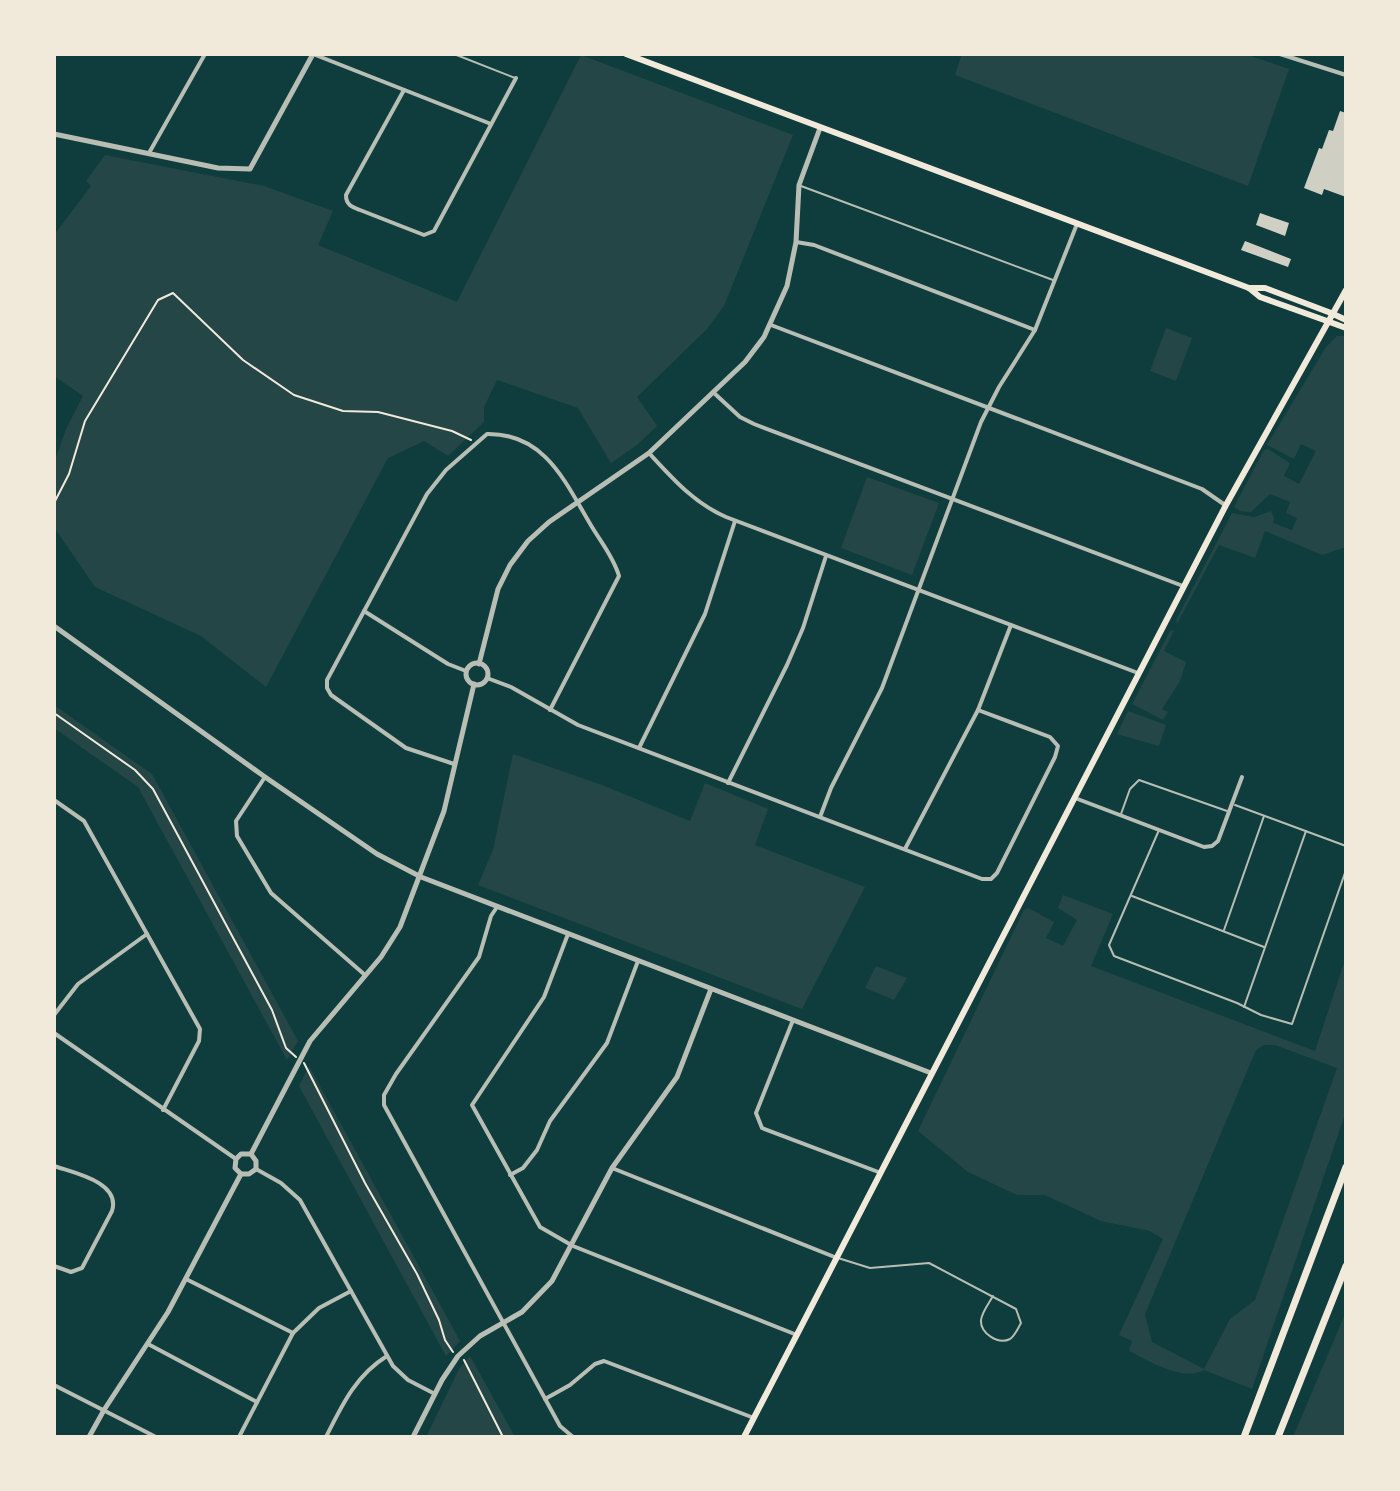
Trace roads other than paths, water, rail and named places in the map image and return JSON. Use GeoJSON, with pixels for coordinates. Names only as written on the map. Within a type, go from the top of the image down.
{"type":"FeatureCollection","features":[{"type":"Feature","properties":{"kind":"highway"},"geometry":{"type":"LineString","coordinates":[[1244,1437],[1346,1167]]}},
{"type":"Feature","properties":{"kind":"highway"},"geometry":{"type":"LineString","coordinates":[[1278,1437],[1346,1266]]}},
{"type":"Feature","properties":{"kind":"main road"},"geometry":{"type":"LineString","coordinates":[[626,54],[1249,288],[1260,297],[1346,328]]}},
{"type":"Feature","properties":{"kind":"main road"},"geometry":{"type":"LineString","coordinates":[[1249,288],[1265,288],[1346,320]]}},
{"type":"Feature","properties":{"kind":"main road"},"geometry":{"type":"LineString","coordinates":[[744,1437],[1226,505],[1346,290]]}},
{"type":"Feature","properties":{"kind":"street"},"geometry":{"type":"LineString","coordinates":[[149,153],[205,54]]}},
{"type":"Feature","properties":{"kind":"street"},"geometry":{"type":"LineString","coordinates":[[54,134],[218,168],[250,169],[313,54],[491,124]]}},
{"type":"Feature","properties":{"kind":"street"},"geometry":{"type":"LineString","coordinates":[[1280,54],[1346,75]]}},
{"type":"Feature","properties":{"kind":"street"},"geometry":{"type":"LineString","coordinates":[[404,90],[346,195],[350,206],[429,235],[434,231],[516,78]]}},
{"type":"Feature","properties":{"kind":"street"},"geometry":{"type":"LineString","coordinates":[[479,664],[491,609],[510,565],[537,532],[649,453],[745,362],[771,325],[787,286],[796,242],[799,185],[820,128]]}},
{"type":"Feature","properties":{"kind":"street"},"geometry":{"type":"LineString","coordinates":[[820,817],[831,788],[882,688],[988,407],[1035,330],[1077,224]]}},
{"type":"Feature","properties":{"kind":"street"},"geometry":{"type":"LineString","coordinates":[[796,242],[814,245],[1035,330]]}},
{"type":"Feature","properties":{"kind":"street"},"geometry":{"type":"LineString","coordinates":[[771,325],[1202,489],[1226,505]]}},
{"type":"Feature","properties":{"kind":"street"},"geometry":{"type":"LineString","coordinates":[[714,393],[740,417],[754,424],[1184,586]]}},
{"type":"Feature","properties":{"kind":"street"},"geometry":{"type":"LineString","coordinates":[[454,764],[406,748],[331,695],[327,680],[427,494],[446,470],[487,434],[499,434],[530,445],[552,461],[619,576],[550,710]]}},
{"type":"Feature","properties":{"kind":"street"},"geometry":{"type":"LineString","coordinates":[[649,453],[691,496],[735,521],[1139,673]]}},
{"type":"Feature","properties":{"kind":"street"},"geometry":{"type":"LineString","coordinates":[[639,748],[705,614],[735,521]]}},
{"type":"Feature","properties":{"kind":"street"},"geometry":{"type":"LineString","coordinates":[[728,783],[803,628],[826,556]]}},
{"type":"Feature","properties":{"kind":"street"},"geometry":{"type":"LineString","coordinates":[[364,611],[448,664],[464,670],[474,684],[482,684],[487,678],[486,670],[479,664]]}},
{"type":"Feature","properties":{"kind":"street"},"geometry":{"type":"LineString","coordinates":[[905,849],[978,710],[1011,625]]}},
{"type":"Feature","properties":{"kind":"street"},"geometry":{"type":"LineString","coordinates":[[54,626],[377,854],[421,877],[931,1073]]}},
{"type":"Feature","properties":{"kind":"street"},"geometry":{"type":"LineString","coordinates":[[464,670],[479,664]]}},
{"type":"Feature","properties":{"kind":"street"},"geometry":{"type":"LineString","coordinates":[[487,678],[511,687],[578,725],[982,879],[991,879],[997,873],[1058,746],[1050,737],[978,710]]}},
{"type":"Feature","properties":{"kind":"street"},"geometry":{"type":"LineString","coordinates":[[251,1154],[310,1041],[400,927],[444,811],[474,684]]}},
{"type":"Feature","properties":{"kind":"street"},"geometry":{"type":"LineString","coordinates":[[265,777],[236,821],[237,836],[271,893],[365,975]]}},
{"type":"Feature","properties":{"kind":"street"},"geometry":{"type":"LineString","coordinates":[[1075,798],[1204,847],[1212,846],[1218,841],[1242,777]]}},
{"type":"Feature","properties":{"kind":"street"},"geometry":{"type":"LineString","coordinates":[[54,800],[84,821],[200,1032],[199,1041],[163,1110]]}},
{"type":"Feature","properties":{"kind":"street"},"geometry":{"type":"LineString","coordinates":[[497,907],[491,916],[479,957],[396,1074],[384,1095],[384,1105],[560,1426],[573,1437]]}},
{"type":"Feature","properties":{"kind":"street"},"geometry":{"type":"LineString","coordinates":[[54,1015],[78,984],[147,934]]}},
{"type":"Feature","properties":{"kind":"street"},"geometry":{"type":"LineString","coordinates":[[568,934],[544,997],[472,1105],[510,1175],[540,1227],[573,1246],[797,1335]]}},
{"type":"Feature","properties":{"kind":"street"},"geometry":{"type":"LineString","coordinates":[[510,1175],[523,1168],[537,1150],[550,1121],[607,1043],[638,961]]}},
{"type":"Feature","properties":{"kind":"street"},"geometry":{"type":"LineString","coordinates":[[413,1437],[458,1356],[480,1336],[522,1312],[541,1295],[573,1246],[612,1168],[677,1077],[711,989]]}},
{"type":"Feature","properties":{"kind":"street"},"geometry":{"type":"LineString","coordinates":[[793,1020],[756,1113],[762,1128],[881,1173]]}},
{"type":"Feature","properties":{"kind":"street"},"geometry":{"type":"LineString","coordinates":[[54,1033],[236,1159]]}},
{"type":"Feature","properties":{"kind":"street"},"geometry":{"type":"LineString","coordinates":[[251,1154],[241,1154],[236,1159],[235,1168],[241,1174],[249,1174],[256,1169]]}},
{"type":"Feature","properties":{"kind":"street"},"geometry":{"type":"LineString","coordinates":[[251,1154],[256,1161],[256,1169]]}},
{"type":"Feature","properties":{"kind":"street"},"geometry":{"type":"LineString","coordinates":[[54,1166],[101,1185],[110,1191],[114,1201],[112,1211],[82,1268],[71,1272],[54,1266]]}},
{"type":"Feature","properties":{"kind":"street"},"geometry":{"type":"LineString","coordinates":[[612,1168],[837,1258]]}},
{"type":"Feature","properties":{"kind":"street"},"geometry":{"type":"LineString","coordinates":[[256,1169],[281,1183],[300,1200],[387,1356],[404,1377],[435,1394]]}},
{"type":"Feature","properties":{"kind":"street"},"geometry":{"type":"LineString","coordinates":[[89,1437],[186,1279],[241,1174]]}},
{"type":"Feature","properties":{"kind":"street"},"geometry":{"type":"LineString","coordinates":[[186,1279],[293,1333]]}},
{"type":"Feature","properties":{"kind":"street"},"geometry":{"type":"LineString","coordinates":[[239,1437],[293,1333],[319,1308],[351,1290]]}},
{"type":"Feature","properties":{"kind":"street"},"geometry":{"type":"LineString","coordinates":[[148,1344],[257,1402]]}},
{"type":"Feature","properties":{"kind":"street"},"geometry":{"type":"LineString","coordinates":[[326,1437],[358,1378],[387,1356]]}},
{"type":"Feature","properties":{"kind":"street"},"geometry":{"type":"LineString","coordinates":[[545,1399],[604,1361],[754,1418]]}},
{"type":"Feature","properties":{"kind":"street"},"geometry":{"type":"LineString","coordinates":[[54,1385],[156,1437]]}},
{"type":"Feature","properties":{"kind":"lane"},"geometry":{"type":"LineString","coordinates":[[454,54],[516,78]]}},
{"type":"Feature","properties":{"kind":"lane"},"geometry":{"type":"LineString","coordinates":[[799,185],[1055,281]]}},
{"type":"Feature","properties":{"kind":"lane"},"geometry":{"type":"LineString","coordinates":[[1120,815],[1130,789],[1139,780],[1229,812]]}},
{"type":"Feature","properties":{"kind":"lane"},"geometry":{"type":"LineString","coordinates":[[1232,804],[1346,846]]}},
{"type":"Feature","properties":{"kind":"lane"},"geometry":{"type":"LineString","coordinates":[[1224,932],[1264,816]]}},
{"type":"Feature","properties":{"kind":"lane"},"geometry":{"type":"LineString","coordinates":[[1159,830],[1109,945],[1114,956],[1292,1024],[1346,870]]}},
{"type":"Feature","properties":{"kind":"lane"},"geometry":{"type":"LineString","coordinates":[[1244,1007],[1306,831]]}},
{"type":"Feature","properties":{"kind":"lane"},"geometry":{"type":"LineString","coordinates":[[1131,895],[1264,947]]}},
{"type":"Feature","properties":{"kind":"lane"},"geometry":{"type":"LineString","coordinates":[[837,1258],[870,1268],[923,1261],[993,1296],[1016,1309],[1021,1323],[1013,1338],[1006,1341],[984,1332],[980,1325],[981,1316],[993,1296]]}}]}
